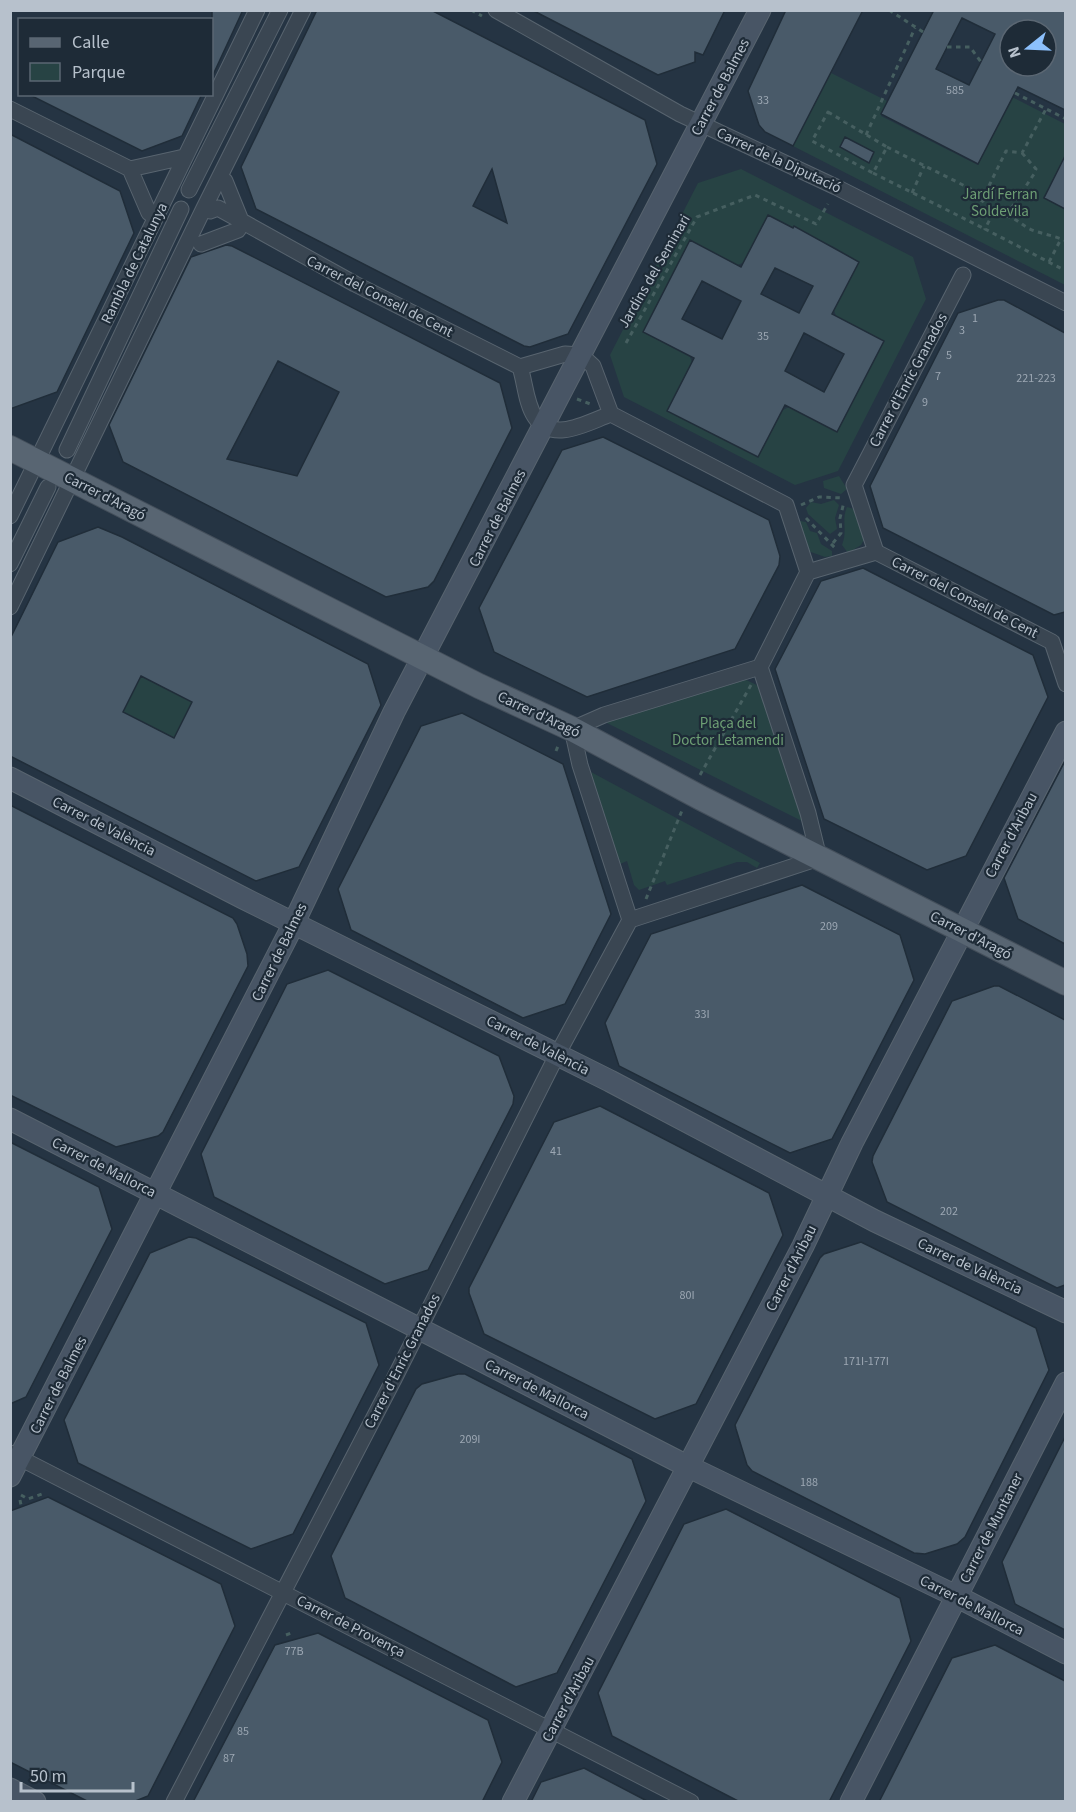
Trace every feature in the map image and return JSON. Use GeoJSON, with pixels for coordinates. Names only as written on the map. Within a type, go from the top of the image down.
{"type":"FeatureCollection","features":[{"type":"Feature","properties":{"kind":"main road","name":"Carrer de Balmes"},"geometry":{"type":"LineString","coordinates":[[14,1463],[157,1194],[294,923],[394,712],[544,426],[587,360],[700,124],[760,10]]}},
{"type":"Feature","properties":{"kind":"main road","name":"Carrer d'Aragó"},"geometry":{"type":"LineString","coordinates":[[10,448],[424,658],[562,742],[819,858],[1065,983]]}},
{"type":"Feature","properties":{"kind":"main road","name":"Carrer d'Aribau"},"geometry":{"type":"LineString","coordinates":[[513,1802],[803,1246],[961,930],[1065,732]]}},
{"type":"Feature","properties":{"kind":"main road","name":"Carrer de València"},"geometry":{"type":"LineString","coordinates":[[10,778],[557,1055],[826,1196],[1065,1312]]}},
{"type":"Feature","properties":{"kind":"main road","name":"Carrer de Mallorca"},"geometry":{"type":"LineString","coordinates":[[10,1119],[687,1466],[956,1596],[1065,1653]]}},
{"type":"Feature","properties":{"kind":"main road","name":"Carrer de Muntaner"},"geometry":{"type":"LineString","coordinates":[[851,1802],[1065,1383]]}},
{"type":"Feature","properties":{"kind":"main road"},"geometry":{"type":"LineString","coordinates":[[10,1789],[35,1802]]}},
{"type":"Feature","properties":{"kind":"street","name":"Rambla de Catalunya"},"geometry":{"type":"LineString","coordinates":[[10,516],[257,10]]}},
{"type":"Feature","properties":{"kind":"street"},"geometry":{"type":"LineString","coordinates":[[189,190],[280,10]]}},
{"type":"Feature","properties":{"kind":"street"},"geometry":{"type":"LineString","coordinates":[[10,607],[72,479],[223,182],[303,10]]}},
{"type":"Feature","properties":{"kind":"street","name":"Carrer de la Diputació"},"geometry":{"type":"LineString","coordinates":[[496,10],[700,124],[836,186],[1065,303]]}},
{"type":"Feature","properties":{"kind":"street"},"geometry":{"type":"LineString","coordinates":[[10,109],[130,169],[184,157]]}},
{"type":"Feature","properties":{"kind":"street"},"geometry":{"type":"LineString","coordinates":[[130,169],[149,213]]}},
{"type":"Feature","properties":{"kind":"street"},"geometry":{"type":"LineString","coordinates":[[201,244],[238,230],[242,223],[223,182]]}},
{"type":"Feature","properties":{"kind":"street","name":"Carrer del Consell de Cent"},"geometry":{"type":"LineString","coordinates":[[210,211],[218,208],[522,375]]}},
{"type":"Feature","properties":{"kind":"street","name":"Rambla de Catalunya"},"geometry":{"type":"LineString","coordinates":[[67,450],[181,209]]}},
{"type":"Feature","properties":{"kind":"street","name":"Carrer d'Enric Granados"},"geometry":{"type":"LineString","coordinates":[[849,492],[963,275]]}},
{"type":"Feature","properties":{"kind":"street"},"geometry":{"type":"LineString","coordinates":[[611,414],[561,432],[544,426],[534,416],[522,375],[565,354],[587,360],[611,414],[791,508],[808,572],[760,667],[808,813],[819,858],[630,920],[580,765],[562,742],[604,715],[760,667]]}},
{"type":"Feature","properties":{"kind":"street"},"geometry":{"type":"LineString","coordinates":[[10,564],[48,487]]}},
{"type":"Feature","properties":{"kind":"street"},"geometry":{"type":"LineString","coordinates":[[849,492],[876,552]]}},
{"type":"Feature","properties":{"kind":"street","name":"Carrer del Consell de Cent"},"geometry":{"type":"LineString","coordinates":[[808,572],[876,552],[1059,640],[1065,684]]}},
{"type":"Feature","properties":{"kind":"street","name":"Carrer d'Enric Granados"},"geometry":{"type":"LineString","coordinates":[[174,1802],[557,1055],[630,920]]}},
{"type":"Feature","properties":{"kind":"street","name":"Carrer de Provença"},"geometry":{"type":"LineString","coordinates":[[14,1463],[281,1592],[691,1802]]}},
{"type":"Feature","properties":{"kind":"path"},"geometry":{"type":"LineString","coordinates":[[890,10],[923,32]]}},
{"type":"Feature","properties":{"kind":"path"},"geometry":{"type":"LineString","coordinates":[[867,135],[915,28]]}},
{"type":"Feature","properties":{"kind":"path"},"geometry":{"type":"LineString","coordinates":[[947,47],[970,47],[981,62]]}},
{"type":"Feature","properties":{"kind":"path"},"geometry":{"type":"LineString","coordinates":[[1015,93],[1065,119]]}},
{"type":"Feature","properties":{"kind":"path"},"geometry":{"type":"LineString","coordinates":[[1022,153],[1046,109]]}},
{"type":"Feature","properties":{"kind":"path"},"geometry":{"type":"LineString","coordinates":[[1049,262],[1063,240],[1051,238],[1041,231],[1028,228],[1017,218],[993,213],[981,202],[974,190],[888,147],[828,112],[812,141],[1065,271]]}},
{"type":"Feature","properties":{"kind":"path"},"geometry":{"type":"LineString","coordinates":[[873,173],[888,147]]}},
{"type":"Feature","properties":{"kind":"path"},"geometry":{"type":"LineString","coordinates":[[981,202],[1006,151],[1022,153],[1036,169],[1006,216]]}},
{"type":"Feature","properties":{"kind":"path"},"geometry":{"type":"LineString","coordinates":[[912,193],[924,166]]}},
{"type":"Feature","properties":{"kind":"path","name":"Jardins del Seminari"},"geometry":{"type":"LineString","coordinates":[[626,343],[697,217],[755,195],[816,224],[828,204]]}},
{"type":"Feature","properties":{"kind":"path"},"geometry":{"type":"LineString","coordinates":[[985,229],[993,213]]}},
{"type":"Feature","properties":{"kind":"path"},"geometry":{"type":"LineString","coordinates":[[833,544],[841,533],[840,518],[849,492],[819,497],[791,508],[833,544],[844,561]]}},
{"type":"Feature","properties":{"kind":"path"},"geometry":{"type":"LineString","coordinates":[[701,774],[750,687]]}},
{"type":"Feature","properties":{"kind":"path"},"geometry":{"type":"LineString","coordinates":[[645,901],[682,810]]}},
{"type":"Feature","properties":{"kind":"path"},"geometry":{"type":"LineString","coordinates":[[21,1495],[28,1499],[45,1493]]}},
{"type":"Feature","properties":{"kind":"path"},"geometry":{"type":"LineString","coordinates":[[20,1500],[21,1505]]}},
{"type":"Feature","properties":{"kind":"path"},"geometry":{"type":"LineString","coordinates":[[286,1635],[294,1632]]}},
{"type":"Feature","properties":{"kind":"green space","name":"Jardí Ferran Soldevila"},"geometry":{"type":"Polygon","coordinates":[[[831,73],[887,101],[881,116],[978,165],[1012,97],[1065,124],[1065,156],[1043,198],[1065,209],[1065,285],[793,146],[831,73]]]}},
{"type":"Feature","properties":{"kind":"green space"},"geometry":{"type":"Polygon","coordinates":[[[741,169],[913,257],[926,299],[838,471],[795,485],[624,397],[610,355],[698,183],[741,169]],[[768,215],[743,263],[737,265],[690,241],[643,332],[690,357],[692,362],[667,411],[758,457],[783,410],[789,407],[837,432],[884,341],[836,316],[834,310],[859,262],[834,247],[768,215]]]}},
{"type":"Feature","properties":{"kind":"green space"},"geometry":{"type":"Polygon","coordinates":[[[839,476],[847,489],[841,494],[824,488],[823,481],[839,476]]]}},
{"type":"Feature","properties":{"kind":"green space"},"geometry":{"type":"Polygon","coordinates":[[[834,500],[839,505],[835,518],[837,529],[830,534],[808,514],[806,508],[811,502],[821,504],[834,500]]]}},
{"type":"Feature","properties":{"kind":"green space"},"geometry":{"type":"Polygon","coordinates":[[[847,507],[854,509],[865,538],[861,545],[848,553],[842,545],[847,507]]]}},
{"type":"Feature","properties":{"kind":"green space"},"geometry":{"type":"Polygon","coordinates":[[[797,522],[806,522],[810,531],[817,533],[821,544],[832,551],[832,556],[825,557],[808,551],[797,522]]]}},
{"type":"Feature","properties":{"kind":"green space"},"geometry":{"type":"Polygon","coordinates":[[[141,676],[192,702],[174,738],[123,712],[141,676]]]}},
{"type":"Feature","properties":{"kind":"green space","name":"Plaça del Doctor Letamendi"},"geometry":{"type":"Polygon","coordinates":[[[742,678],[763,688],[808,824],[605,722],[742,678]]]}},
{"type":"Feature","properties":{"kind":"green space"},"geometry":{"type":"Polygon","coordinates":[[[591,772],[760,863],[757,868],[747,862],[737,862],[667,885],[665,881],[639,890],[634,885],[627,861],[620,864],[591,772]]]}},
{"type":"Feature","properties":{"kind":"building"},"geometry":{"type":"Polygon","coordinates":[[[212,10],[243,10],[213,75],[213,18],[212,10]]]}},
{"type":"Feature","properties":{"kind":"building"},"geometry":{"type":"Polygon","coordinates":[[[317,10],[431,10],[645,120],[657,164],[568,334],[530,347],[524,346],[256,209],[241,167],[317,10]],[[492,169],[473,206],[507,223],[492,169]]]}},
{"type":"Feature","properties":{"kind":"building"},"geometry":{"type":"Polygon","coordinates":[[[532,10],[725,10],[703,55],[695,52],[695,62],[658,75],[532,10]]]}},
{"type":"Feature","properties":{"kind":"building"},"geometry":{"type":"Polygon","coordinates":[[[786,10],[863,10],[793,146],[765,132],[759,125],[748,91],[786,10]]]}},
{"type":"Feature","properties":{"kind":"building"},"geometry":{"type":"Polygon","coordinates":[[[934,10],[1065,10],[1065,110],[1018,87],[978,164],[881,114],[934,10]],[[962,18],[936,69],[969,85],[995,34],[962,18]]]}},
{"type":"Feature","properties":{"kind":"building"},"geometry":{"type":"Polygon","coordinates":[[[32,96],[201,96],[182,136],[142,151],[32,96]]]}},
{"type":"Feature","properties":{"kind":"building"},"geometry":{"type":"Polygon","coordinates":[[[10,134],[120,191],[134,233],[57,392],[10,409],[10,134]]]}},
{"type":"Feature","properties":{"kind":"building"},"geometry":{"type":"Polygon","coordinates":[[[845,137],[874,152],[869,163],[840,147],[845,137]]]}},
{"type":"Feature","properties":{"kind":"building"},"geometry":{"type":"Polygon","coordinates":[[[1065,156],[1065,209],[1044,198],[1065,156]]]}},
{"type":"Feature","properties":{"kind":"building"},"geometry":{"type":"Polygon","coordinates":[[[768,215],[793,228],[794,226],[859,262],[832,314],[884,341],[837,432],[785,405],[758,457],[667,411],[694,358],[643,332],[690,240],[741,267],[768,215]],[[775,268],[761,294],[799,313],[813,286],[775,268]],[[702,281],[682,319],[722,339],[741,301],[702,281]],[[804,333],[785,371],[824,392],[844,354],[804,333]]]}},
{"type":"Feature","properties":{"kind":"building"},"geometry":{"type":"Polygon","coordinates":[[[226,245],[232,246],[500,383],[512,428],[434,581],[428,587],[386,597],[123,462],[109,425],[191,257],[226,245]],[[278,361],[227,459],[297,476],[339,392],[278,361]]]}},
{"type":"Feature","properties":{"kind":"building"},"geometry":{"type":"Polygon","coordinates":[[[1004,300],[1065,333],[1065,612],[1054,615],[883,528],[870,486],[958,313],[1004,300]]]}},
{"type":"Feature","properties":{"kind":"building"},"geometry":{"type":"Polygon","coordinates":[[[603,437],[769,520],[780,556],[779,565],[735,649],[587,697],[494,652],[479,608],[562,450],[603,437]]]}},
{"type":"Feature","properties":{"kind":"building"},"geometry":{"type":"Polygon","coordinates":[[[98,527],[122,537],[368,664],[381,705],[299,867],[256,881],[10,756],[10,639],[58,542],[98,527]],[[141,676],[123,712],[174,738],[192,702],[141,676]]]}},
{"type":"Feature","properties":{"kind":"building"},"geometry":{"type":"Polygon","coordinates":[[[863,568],[1033,655],[1048,697],[966,856],[927,870],[824,819],[775,669],[821,581],[863,568]]]}},
{"type":"Feature","properties":{"kind":"building"},"geometry":{"type":"Polygon","coordinates":[[[462,713],[563,764],[611,914],[565,1004],[523,1018],[351,930],[338,889],[421,726],[462,713]]]}},
{"type":"Feature","properties":{"kind":"building"},"geometry":{"type":"Polygon","coordinates":[[[1065,761],[1065,944],[1018,919],[1004,878],[1065,761]]]}},
{"type":"Feature","properties":{"kind":"building"},"geometry":{"type":"Polygon","coordinates":[[[10,805],[233,918],[237,924],[247,954],[248,966],[163,1132],[158,1136],[116,1147],[10,1095],[10,805]]]}},
{"type":"Feature","properties":{"kind":"building"},"geometry":{"type":"Polygon","coordinates":[[[802,885],[900,935],[914,980],[832,1139],[790,1153],[619,1066],[605,1023],[651,934],[802,885]]]}},
{"type":"Feature","properties":{"kind":"building"},"geometry":{"type":"Polygon","coordinates":[[[328,970],[499,1056],[514,1096],[513,1104],[428,1270],[385,1284],[214,1197],[201,1154],[287,984],[328,970]]]}},
{"type":"Feature","properties":{"kind":"building"},"geometry":{"type":"Polygon","coordinates":[[[999,986],[1065,1020],[1065,1285],[1057,1288],[887,1202],[872,1162],[952,1001],[999,986]]]}},
{"type":"Feature","properties":{"kind":"building"},"geometry":{"type":"Polygon","coordinates":[[[600,1106],[769,1193],[783,1235],[696,1404],[655,1419],[484,1334],[469,1293],[469,1288],[554,1122],[600,1106]]]}},
{"type":"Feature","properties":{"kind":"building"},"geometry":{"type":"Polygon","coordinates":[[[10,1142],[99,1187],[112,1229],[26,1397],[10,1404],[10,1142]]]}},
{"type":"Feature","properties":{"kind":"building"},"geometry":{"type":"Polygon","coordinates":[[[189,1237],[196,1238],[366,1323],[379,1365],[293,1534],[251,1549],[78,1463],[64,1420],[150,1253],[189,1237]]]}},
{"type":"Feature","properties":{"kind":"building"},"geometry":{"type":"Polygon","coordinates":[[[861,1242],[1036,1328],[1049,1370],[965,1537],[957,1544],[925,1554],[914,1553],[752,1471],[747,1465],[735,1425],[820,1258],[824,1254],[861,1242]]]}},
{"type":"Feature","properties":{"kind":"building"},"geometry":{"type":"Polygon","coordinates":[[[465,1374],[632,1459],[646,1501],[557,1673],[516,1687],[345,1598],[331,1556],[416,1389],[422,1384],[465,1374]]]}},
{"type":"Feature","properties":{"kind":"building"},"geometry":{"type":"Polygon","coordinates":[[[1065,1437],[1065,1630],[1015,1604],[1002,1562],[1065,1437]]]}},
{"type":"Feature","properties":{"kind":"building"},"geometry":{"type":"Polygon","coordinates":[[[48,1497],[221,1584],[235,1626],[148,1796],[133,1802],[89,1802],[10,1762],[10,1511],[48,1497]]]}},
{"type":"Feature","properties":{"kind":"building"},"geometry":{"type":"Polygon","coordinates":[[[726,1509],[900,1598],[911,1641],[829,1802],[740,1802],[612,1736],[598,1693],[684,1524],[726,1509]]]}},
{"type":"Feature","properties":{"kind":"building"},"geometry":{"type":"Polygon","coordinates":[[[318,1633],[488,1720],[502,1762],[482,1802],[193,1802],[275,1645],[318,1633]]]}},
{"type":"Feature","properties":{"kind":"building"},"geometry":{"type":"Polygon","coordinates":[[[995,1645],[1065,1681],[1065,1802],[879,1802],[952,1658],[995,1645]]]}},
{"type":"Feature","properties":{"kind":"building"},"geometry":{"type":"Polygon","coordinates":[[[584,1768],[649,1802],[531,1802],[541,1782],[584,1768]]]}}]}
